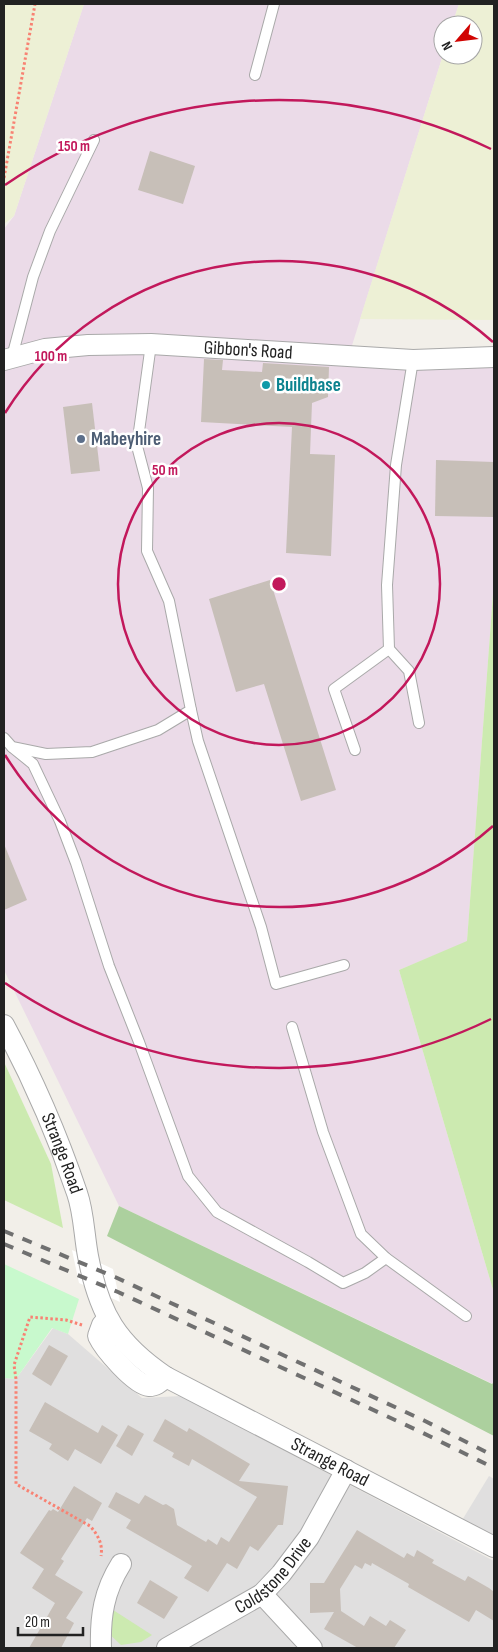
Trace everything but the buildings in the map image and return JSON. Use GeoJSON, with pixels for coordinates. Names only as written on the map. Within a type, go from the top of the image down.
{"type":"FeatureCollection","features":[{"type":"Feature","properties":{"kind":"street","name":"Gibbon's Road"},"geometry":{"type":"LineString","coordinates":[[8,359],[44,349],[88,345],[151,344],[413,360],[494,357]]}},
{"type":"Feature","properties":{"kind":"street","name":"Strange Road"},"geometry":{"type":"LineString","coordinates":[[4,1025],[50,1119],[80,1201],[89,1258],[103,1325],[166,1377],[494,1548]]}},
{"type":"Feature","properties":{"kind":"street","name":"Coldstone Drive"},"geometry":{"type":"LineString","coordinates":[[167,1648],[262,1594],[281,1574],[309,1537],[346,1470]]}},
{"type":"Feature","properties":{"kind":"street"},"geometry":{"type":"LineString","coordinates":[[102,1648],[100,1629],[110,1571]]}},
{"type":"Feature","properties":{"kind":"street"},"geometry":{"type":"LineString","coordinates":[[262,1594],[312,1648]]}},
{"type":"Feature","properties":{"kind":"lane"},"geometry":{"type":"LineString","coordinates":[[255,75],[274,4]]}},
{"type":"Feature","properties":{"kind":"lane"},"geometry":{"type":"LineString","coordinates":[[8,359],[33,277],[50,231],[94,140]]}},
{"type":"Feature","properties":{"kind":"lane"},"geometry":{"type":"LineString","coordinates":[[151,344],[137,446],[148,488],[147,551],[169,602],[198,741],[261,927],[276,984],[344,965]]}},
{"type":"Feature","properties":{"kind":"lane"},"geometry":{"type":"LineString","coordinates":[[413,360],[396,466],[386,585],[389,649],[409,671],[419,723]]}},
{"type":"Feature","properties":{"kind":"lane"},"geometry":{"type":"LineString","coordinates":[[355,750],[334,689],[389,649]]}},
{"type":"Feature","properties":{"kind":"lane"},"geometry":{"type":"LineString","coordinates":[[12,747],[46,754],[92,752],[158,730],[191,710]]}},
{"type":"Feature","properties":{"kind":"lane"},"geometry":{"type":"LineString","coordinates":[[4,738],[33,764],[60,821],[76,863],[109,966],[188,1176],[218,1212],[343,1283],[365,1273],[386,1258]]}},
{"type":"Feature","properties":{"kind":"lane"},"geometry":{"type":"LineString","coordinates":[[292,1027],[323,1132],[361,1234],[386,1258],[466,1316]]}},
{"type":"Feature","properties":{"kind":"path"},"geometry":{"type":"LineString","coordinates":[[4,178],[35,4]]}},
{"type":"Feature","properties":{"kind":"path"},"geometry":{"type":"LineString","coordinates":[[103,1325],[30,1317],[14,1365],[16,1379],[16,1484],[90,1526],[99,1536],[102,1551],[110,1571]]}},
{"type":"Feature","properties":{"kind":"shaded area"},"geometry":{"type":"Polygon","coordinates":[[[84,4],[459,4],[455,15],[433,15],[433,65],[440,65],[349,355],[494,356],[494,581],[467,942],[399,970],[494,1293],[493,1384],[119,1206],[4,970],[4,229],[14,216],[84,4]]]}},
{"type":"Feature","properties":{"kind":"shaded area"},"geometry":{"type":"Polygon","coordinates":[[[53,1328],[68,1334],[142,1398],[181,1396],[494,1561],[494,1648],[4,1648],[4,1378],[16,1379],[53,1328]]]}},
{"type":"Feature","properties":{"kind":"shaded area"},"geometry":{"type":"Polygon","coordinates":[[[489,1476],[494,1479],[494,1538],[461,1522],[489,1476]]]}},
{"type":"Feature","properties":{"kind":"green space"},"geometry":{"type":"Polygon","coordinates":[[[4,4],[84,4],[14,216],[4,224],[4,4]]]}},
{"type":"Feature","properties":{"kind":"green space"},"geometry":{"type":"Polygon","coordinates":[[[459,4],[494,4],[494,320],[360,319],[440,65],[483,65],[483,15],[455,15],[459,4]]]}},
{"type":"Feature","properties":{"kind":"green space"},"geometry":{"type":"Polygon","coordinates":[[[494,581],[494,1293],[399,970],[467,941],[494,581]]]}},
{"type":"Feature","properties":{"kind":"green space"},"geometry":{"type":"Polygon","coordinates":[[[4,1062],[51,1164],[63,1228],[4,1200],[4,1062]]]}},
{"type":"Feature","properties":{"kind":"green space"},"geometry":{"type":"Polygon","coordinates":[[[119,1206],[492,1384],[494,1382],[494,1436],[107,1236],[119,1206]]]}},
{"type":"Feature","properties":{"kind":"green space"},"geometry":{"type":"Polygon","coordinates":[[[4,1264],[79,1299],[68,1334],[52,1328],[16,1379],[4,1378],[4,1264]]]}},
{"type":"Feature","properties":{"kind":"green space"},"geometry":{"type":"Polygon","coordinates":[[[110,1608],[152,1635],[141,1642],[121,1645],[105,1630],[110,1608]]]}},
{"type":"Feature","properties":{"kind":"pier"},"geometry":{"type":"Polygon","coordinates":[[[72,1250],[113,1269],[120,1302],[79,1283],[72,1250]]]}},
{"type":"Feature","properties":{"kind":"railway"},"geometry":{"type":"LineString","coordinates":[[4,1231],[115,1277],[425,1421],[494,1456]]}},
{"type":"Feature","properties":{"kind":"railway"},"geometry":{"type":"LineString","coordinates":[[4,1244],[118,1292],[421,1432],[494,1468]]}},
{"type":"Feature","properties":{"kind":"place","name":"Buildbase"},"geometry":{"type":"Point","coordinates":[266,385]}},
{"type":"Feature","properties":{"kind":"place","name":"Mabeyhire"},"geometry":{"type":"Point","coordinates":[81,439]}}]}
